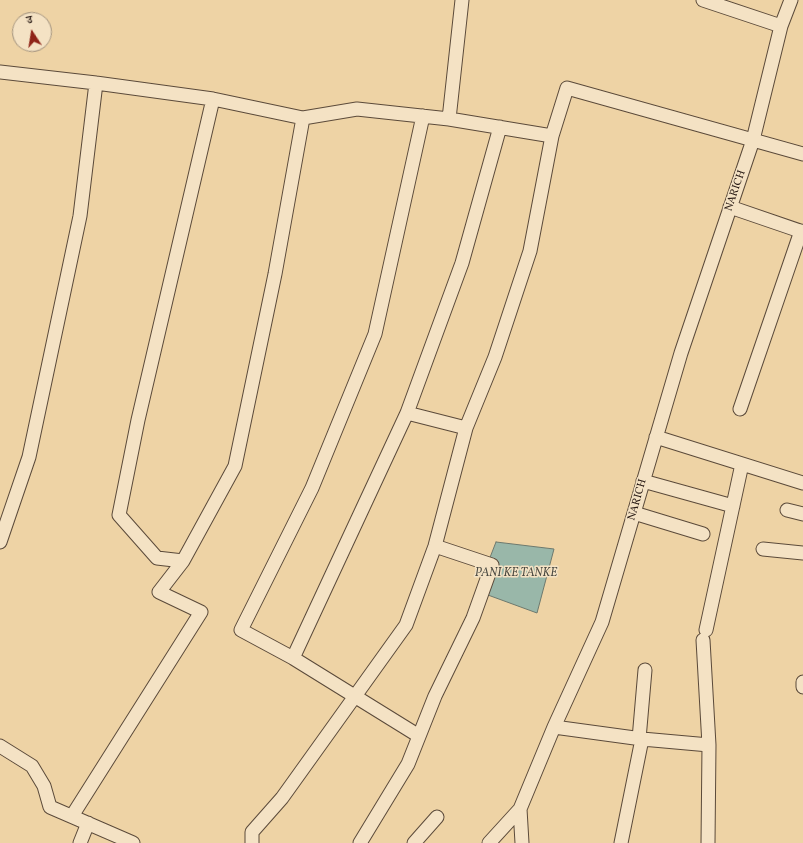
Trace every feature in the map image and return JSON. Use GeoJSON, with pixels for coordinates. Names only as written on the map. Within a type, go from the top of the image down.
{"type":"FeatureCollection","features":[{"type":"Feature","properties":{"kind":"street"},"geometry":{"type":"LineString","coordinates":[[449,119],[462,0]]}},
{"type":"Feature","properties":{"kind":"street"},"geometry":{"type":"LineString","coordinates":[[703,0],[781,26]]}},
{"type":"Feature","properties":{"kind":"street","name":"NARICH"},"geometry":{"type":"LineString","coordinates":[[489,843],[520,809],[554,727],[602,622],[681,353],[753,140],[781,26],[791,0]]}},
{"type":"Feature","properties":{"kind":"street"},"geometry":{"type":"LineString","coordinates":[[0,72],[96,82],[214,99],[303,118],[357,109],[449,119],[552,136]]}},
{"type":"Feature","properties":{"kind":"street"},"geometry":{"type":"LineString","coordinates":[[0,542],[29,457],[80,216],[96,82]]}},
{"type":"Feature","properties":{"kind":"street"},"geometry":{"type":"LineString","coordinates":[[252,843],[252,832],[282,798],[406,625],[435,546],[466,428],[495,358],[530,251],[552,136],[567,88],[803,154]]}},
{"type":"Feature","properties":{"kind":"street"},"geometry":{"type":"LineString","coordinates":[[183,561],[157,558],[119,516],[138,420],[214,99]]}},
{"type":"Feature","properties":{"kind":"street"},"geometry":{"type":"LineString","coordinates":[[419,736],[293,658],[241,630],[312,488],[375,334],[423,116]]}},
{"type":"Feature","properties":{"kind":"street"},"geometry":{"type":"LineString","coordinates":[[72,816],[202,612],[159,592],[183,561],[235,466],[276,274],[303,118]]}},
{"type":"Feature","properties":{"kind":"street"},"geometry":{"type":"LineString","coordinates":[[293,658],[407,413],[462,263],[500,127]]}},
{"type":"Feature","properties":{"kind":"street"},"geometry":{"type":"LineString","coordinates":[[730,208],[802,232],[740,409]]}},
{"type":"Feature","properties":{"kind":"street"},"geometry":{"type":"LineString","coordinates":[[407,413],[466,428]]}},
{"type":"Feature","properties":{"kind":"street"},"geometry":{"type":"LineString","coordinates":[[656,437],[803,483]]}},
{"type":"Feature","properties":{"kind":"street"},"geometry":{"type":"LineString","coordinates":[[708,843],[709,745],[704,635],[742,464]]}},
{"type":"Feature","properties":{"kind":"street"},"geometry":{"type":"LineString","coordinates":[[643,481],[733,506]]}},
{"type":"Feature","properties":{"kind":"street"},"geometry":{"type":"LineString","coordinates":[[786,510],[803,514]]}},
{"type":"Feature","properties":{"kind":"street"},"geometry":{"type":"LineString","coordinates":[[634,513],[703,534]]}},
{"type":"Feature","properties":{"kind":"street"},"geometry":{"type":"LineString","coordinates":[[360,843],[408,764],[435,696],[472,618],[492,565],[435,546]]}},
{"type":"Feature","properties":{"kind":"street"},"geometry":{"type":"LineString","coordinates":[[763,550],[803,553]]}},
{"type":"Feature","properties":{"kind":"street"},"geometry":{"type":"LineString","coordinates":[[621,843],[641,739],[645,670]]}},
{"type":"Feature","properties":{"kind":"street"},"geometry":{"type":"LineString","coordinates":[[803,682],[803,687]]}},
{"type":"Feature","properties":{"kind":"street"},"geometry":{"type":"LineString","coordinates":[[554,727],[641,739],[709,745]]}},
{"type":"Feature","properties":{"kind":"street"},"geometry":{"type":"LineString","coordinates":[[0,746],[32,766],[44,786],[50,807],[88,822],[133,843]]}},
{"type":"Feature","properties":{"kind":"street"},"geometry":{"type":"LineString","coordinates":[[520,809],[522,843]]}},
{"type":"Feature","properties":{"kind":"street"},"geometry":{"type":"LineString","coordinates":[[414,843],[437,817]]}},
{"type":"Feature","properties":{"kind":"street"},"geometry":{"type":"LineString","coordinates":[[80,843],[88,822]]}},
{"type":"Feature","properties":{"kind":"water","name":"PANI KE TANKE"},"geometry":{"type":"Polygon","coordinates":[[[496,542],[554,549],[537,613],[477,591],[496,542]]]}}]}
